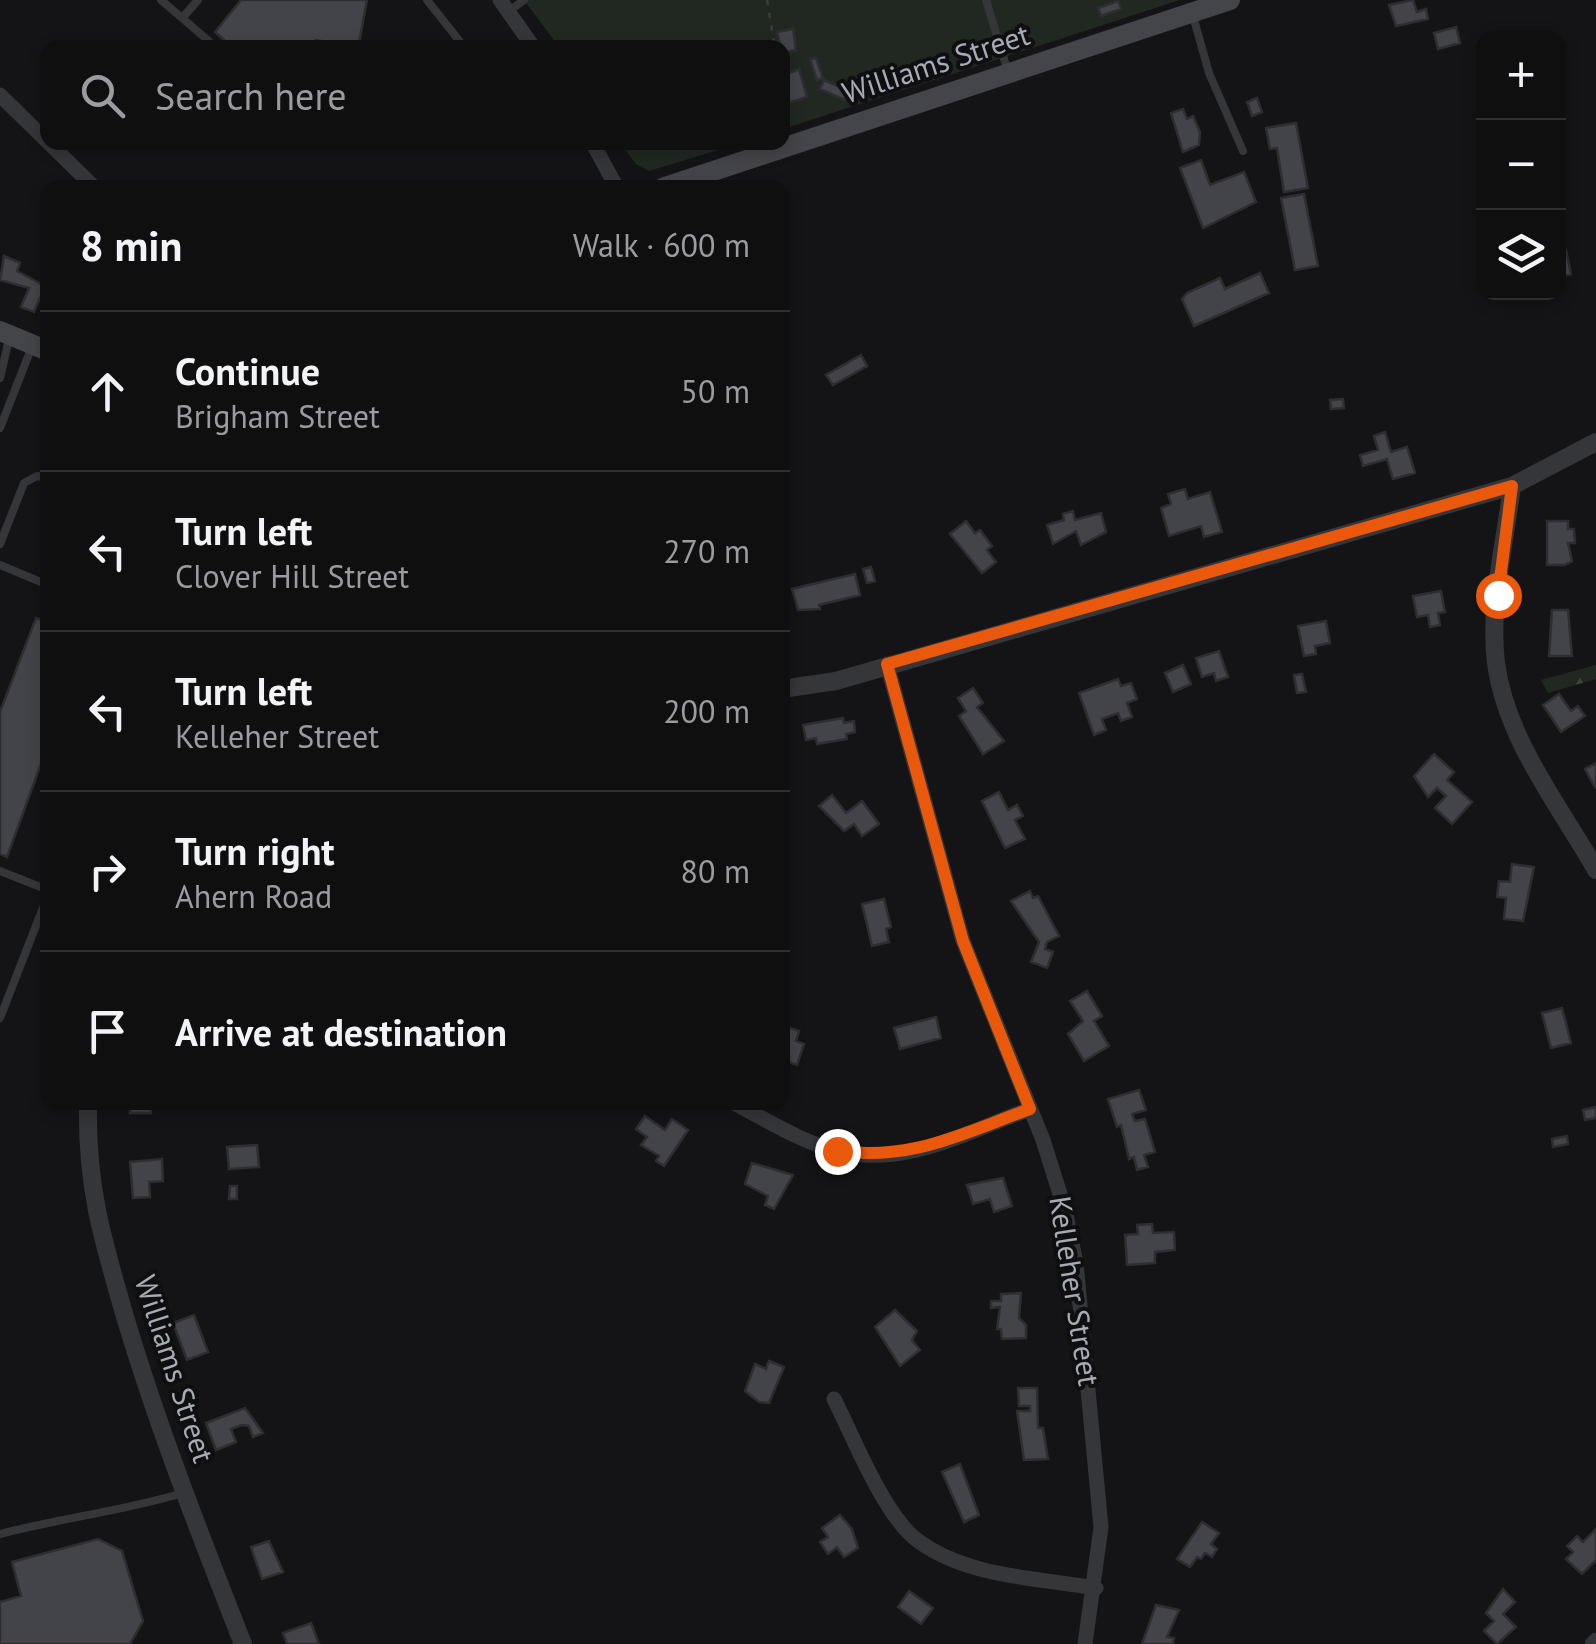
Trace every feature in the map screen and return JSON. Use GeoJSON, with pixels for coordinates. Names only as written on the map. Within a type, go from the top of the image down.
{"type":"FeatureCollection","features":[{"type":"Feature","properties":{"kind":"main road","name":"Williams Street"},"geometry":{"type":"LineString","coordinates":[[790,145],[1230,0]]}},
{"type":"Feature","properties":{"kind":"main road","name":"Williams Street"},"geometry":{"type":"LineString","coordinates":[[686,180],[775,150]]}},
{"type":"Feature","properties":{"kind":"main road"},"geometry":{"type":"LineString","coordinates":[[5,333],[40,348]]}},
{"type":"Feature","properties":{"kind":"street"},"geometry":{"type":"LineString","coordinates":[[504,6],[528,40]]}},
{"type":"Feature","properties":{"kind":"street"},"geometry":{"type":"LineString","coordinates":[[0,95],[40,134]]}},
{"type":"Feature","properties":{"kind":"street"},"geometry":{"type":"LineString","coordinates":[[56,150],[87,180]]}},
{"type":"Feature","properties":{"kind":"street"},"geometry":{"type":"LineString","coordinates":[[597,150],[613,180]]}},
{"type":"Feature","properties":{"kind":"street"},"geometry":{"type":"LineString","coordinates":[[790,688],[825,683],[1512,486],[1596,442]]}},
{"type":"Feature","properties":{"kind":"street"},"geometry":{"type":"LineString","coordinates":[[1512,486],[1498,595],[1496,663],[1513,725],[1596,870]]}},
{"type":"Feature","properties":{"kind":"street","name":"Kelleher Street"},"geometry":{"type":"LineString","coordinates":[[887,664],[963,941],[1030,1109],[1065,1210],[1076,1263],[1101,1527],[1096,1588],[1085,1644]]}},
{"type":"Feature","properties":{"kind":"street"},"geometry":{"type":"LineString","coordinates":[[748,1110],[816,1143],[866,1155],[926,1148],[1030,1109]]}},
{"type":"Feature","properties":{"kind":"street","name":"Williams Street"},"geometry":{"type":"LineString","coordinates":[[88,1110],[87,1163],[104,1256],[184,1494],[243,1644]]}},
{"type":"Feature","properties":{"kind":"street"},"geometry":{"type":"LineString","coordinates":[[834,1399],[874,1477],[914,1538],[964,1566],[1096,1588]]}},
{"type":"Feature","properties":{"kind":"lane"},"geometry":{"type":"LineString","coordinates":[[161,0],[208,40]]}},
{"type":"Feature","properties":{"kind":"lane"},"geometry":{"type":"LineString","coordinates":[[183,17],[198,0]]}},
{"type":"Feature","properties":{"kind":"lane"},"geometry":{"type":"LineString","coordinates":[[426,0],[458,40]]}},
{"type":"Feature","properties":{"kind":"lane"},"geometry":{"type":"LineString","coordinates":[[504,6],[524,0]]}},
{"type":"Feature","properties":{"kind":"lane"},"geometry":{"type":"LineString","coordinates":[[986,0],[1008,72]]}},
{"type":"Feature","properties":{"kind":"lane"},"geometry":{"type":"LineString","coordinates":[[1192,12],[1209,73],[1244,150]]}},
{"type":"Feature","properties":{"kind":"lane"},"geometry":{"type":"LineString","coordinates":[[0,378],[5,333]]}},
{"type":"Feature","properties":{"kind":"lane"},"geometry":{"type":"LineString","coordinates":[[0,428],[40,348]]}},
{"type":"Feature","properties":{"kind":"lane"},"geometry":{"type":"LineString","coordinates":[[0,544],[24,484],[40,477]]}},
{"type":"Feature","properties":{"kind":"lane"},"geometry":{"type":"LineString","coordinates":[[0,514],[10,518]]}},
{"type":"Feature","properties":{"kind":"lane"},"geometry":{"type":"LineString","coordinates":[[0,564],[40,582]]}},
{"type":"Feature","properties":{"kind":"lane"},"geometry":{"type":"LineString","coordinates":[[0,871],[40,888]]}},
{"type":"Feature","properties":{"kind":"lane"},"geometry":{"type":"LineString","coordinates":[[0,1018],[40,913]]}},
{"type":"Feature","properties":{"kind":"lane"},"geometry":{"type":"LineString","coordinates":[[0,1534],[73,1515],[122,1511],[184,1494]]}},
{"type":"Feature","properties":{"kind":"path"},"geometry":{"type":"LineString","coordinates":[[766,0],[774,40]]}},
{"type":"Feature","properties":{"kind":"green space"},"geometry":{"type":"Polygon","coordinates":[[[524,0],[1180,0],[790,127],[790,40],[554,40],[524,0]]]}},
{"type":"Feature","properties":{"kind":"green space"},"geometry":{"type":"Polygon","coordinates":[[[625,150],[718,150],[649,171],[636,164],[625,150]]]}},
{"type":"Feature","properties":{"kind":"green space"},"geometry":{"type":"Polygon","coordinates":[[[1596,665],[1596,679],[1548,693],[1541,680],[1596,665]]]}},
{"type":"Feature","properties":{"kind":"building"},"geometry":{"type":"Polygon","coordinates":[[[241,0],[367,0],[360,40],[224,40],[215,32],[241,0]]]}},
{"type":"Feature","properties":{"kind":"building"},"geometry":{"type":"Polygon","coordinates":[[[1413,0],[1417,12],[1426,9],[1428,19],[1396,26],[1389,5],[1413,0]]]}},
{"type":"Feature","properties":{"kind":"building"},"geometry":{"type":"Polygon","coordinates":[[[1118,1],[1121,9],[1101,16],[1098,8],[1118,1]]]}},
{"type":"Feature","properties":{"kind":"building"},"geometry":{"type":"Polygon","coordinates":[[[1456,27],[1460,43],[1438,49],[1434,33],[1456,27]]]}},
{"type":"Feature","properties":{"kind":"building"},"geometry":{"type":"Polygon","coordinates":[[[793,29],[796,50],[790,51],[790,40],[779,40],[777,32],[793,29]]]}},
{"type":"Feature","properties":{"kind":"building"},"geometry":{"type":"Polygon","coordinates":[[[816,58],[823,78],[817,80],[810,59],[816,58]]]}},
{"type":"Feature","properties":{"kind":"building"},"geometry":{"type":"Polygon","coordinates":[[[799,69],[807,97],[790,102],[790,73],[799,69]]]}},
{"type":"Feature","properties":{"kind":"building"},"geometry":{"type":"Polygon","coordinates":[[[824,80],[849,91],[845,100],[820,89],[824,80]]]}},
{"type":"Feature","properties":{"kind":"building"},"geometry":{"type":"Polygon","coordinates":[[[867,84],[870,92],[853,97],[850,88],[867,84]]]}},
{"type":"Feature","properties":{"kind":"building"},"geometry":{"type":"Polygon","coordinates":[[[1257,98],[1262,112],[1252,116],[1247,102],[1257,98]]]}},
{"type":"Feature","properties":{"kind":"building"},"geometry":{"type":"Polygon","coordinates":[[[1183,109],[1187,119],[1193,116],[1200,132],[1199,145],[1183,152],[1171,113],[1183,109]]]}},
{"type":"Feature","properties":{"kind":"building"},"geometry":{"type":"Polygon","coordinates":[[[1296,123],[1308,188],[1284,192],[1277,148],[1270,149],[1266,128],[1296,123]]]}},
{"type":"Feature","properties":{"kind":"building"},"geometry":{"type":"Polygon","coordinates":[[[1201,160],[1210,185],[1244,172],[1256,202],[1203,228],[1180,168],[1201,160]]]}},
{"type":"Feature","properties":{"kind":"building"},"geometry":{"type":"Polygon","coordinates":[[[1304,194],[1318,266],[1295,270],[1281,198],[1304,194]]]}},
{"type":"Feature","properties":{"kind":"building"},"geometry":{"type":"Polygon","coordinates":[[[1566,250],[1571,274],[1566,275],[1566,250]]]}},
{"type":"Feature","properties":{"kind":"building"},"geometry":{"type":"Polygon","coordinates":[[[4,256],[20,263],[17,271],[40,283],[34,312],[21,307],[29,288],[0,280],[4,256]]]}},
{"type":"Feature","properties":{"kind":"building"},"geometry":{"type":"Polygon","coordinates":[[[1260,273],[1269,293],[1194,326],[1182,299],[1187,293],[1220,278],[1225,289],[1260,273]]]}},
{"type":"Feature","properties":{"kind":"building"},"geometry":{"type":"Polygon","coordinates":[[[861,355],[867,366],[833,385],[826,375],[861,355]]]}},
{"type":"Feature","properties":{"kind":"building"},"geometry":{"type":"Polygon","coordinates":[[[1343,399],[1344,408],[1331,409],[1330,400],[1343,399]]]}},
{"type":"Feature","properties":{"kind":"building"},"geometry":{"type":"Polygon","coordinates":[[[1385,432],[1391,452],[1407,447],[1415,473],[1393,479],[1387,459],[1363,466],[1360,455],[1378,450],[1374,436],[1385,432]]]}},
{"type":"Feature","properties":{"kind":"building"},"geometry":{"type":"Polygon","coordinates":[[[1185,489],[1188,499],[1210,492],[1222,532],[1204,537],[1201,526],[1169,536],[1161,508],[1171,504],[1168,494],[1185,489]]]}},
{"type":"Feature","properties":{"kind":"building"},"geometry":{"type":"Polygon","coordinates":[[[1073,511],[1075,520],[1101,513],[1106,532],[1081,545],[1076,531],[1053,544],[1047,525],[1064,520],[1063,514],[1073,511]]]}},
{"type":"Feature","properties":{"kind":"building"},"geometry":{"type":"Polygon","coordinates":[[[966,521],[975,533],[980,530],[992,546],[987,550],[996,562],[982,573],[950,534],[966,521]]]}},
{"type":"Feature","properties":{"kind":"building"},"geometry":{"type":"Polygon","coordinates":[[[1547,521],[1568,521],[1568,529],[1574,529],[1575,543],[1568,543],[1572,561],[1565,565],[1547,565],[1547,521]]]}},
{"type":"Feature","properties":{"kind":"building"},"geometry":{"type":"Polygon","coordinates":[[[871,567],[875,581],[867,583],[863,569],[871,567]]]}},
{"type":"Feature","properties":{"kind":"building"},"geometry":{"type":"Polygon","coordinates":[[[855,574],[860,595],[819,605],[820,609],[798,610],[792,589],[855,574]]]}},
{"type":"Feature","properties":{"kind":"building"},"geometry":{"type":"Polygon","coordinates":[[[1441,591],[1445,612],[1438,613],[1440,625],[1430,627],[1428,615],[1417,617],[1413,596],[1441,591]]]}},
{"type":"Feature","properties":{"kind":"building"},"geometry":{"type":"Polygon","coordinates":[[[1552,610],[1568,610],[1572,656],[1549,656],[1552,610]]]}},
{"type":"Feature","properties":{"kind":"building"},"geometry":{"type":"Polygon","coordinates":[[[36,618],[40,619],[40,766],[7,857],[0,854],[0,712],[36,618]]]}},
{"type":"Feature","properties":{"kind":"building"},"geometry":{"type":"Polygon","coordinates":[[[1326,621],[1330,643],[1315,646],[1316,654],[1304,656],[1298,626],[1326,621]]]}},
{"type":"Feature","properties":{"kind":"building"},"geometry":{"type":"Polygon","coordinates":[[[1219,651],[1228,677],[1216,681],[1214,673],[1202,677],[1196,658],[1219,651]]]}},
{"type":"Feature","properties":{"kind":"building"},"geometry":{"type":"Polygon","coordinates":[[[1183,665],[1191,684],[1173,692],[1165,673],[1183,665]]]}},
{"type":"Feature","properties":{"kind":"building"},"geometry":{"type":"Polygon","coordinates":[[[1302,674],[1306,692],[1297,693],[1294,675],[1302,674]]]}},
{"type":"Feature","properties":{"kind":"building"},"geometry":{"type":"Polygon","coordinates":[[[1118,679],[1121,686],[1131,683],[1137,699],[1127,703],[1132,717],[1121,721],[1118,713],[1102,719],[1106,730],[1094,735],[1079,693],[1118,679]]]}},
{"type":"Feature","properties":{"kind":"building"},"geometry":{"type":"Polygon","coordinates":[[[973,688],[983,703],[977,707],[1004,741],[983,754],[959,716],[966,711],[958,698],[973,688]]]}},
{"type":"Feature","properties":{"kind":"building"},"geometry":{"type":"Polygon","coordinates":[[[1559,694],[1571,711],[1578,706],[1585,716],[1561,732],[1543,705],[1559,694]]]}},
{"type":"Feature","properties":{"kind":"building"},"geometry":{"type":"Polygon","coordinates":[[[843,718],[844,723],[854,721],[855,732],[846,734],[847,739],[817,744],[816,738],[806,740],[803,725],[843,718]]]}},
{"type":"Feature","properties":{"kind":"building"},"geometry":{"type":"Polygon","coordinates":[[[1434,754],[1454,772],[1447,780],[1472,802],[1452,824],[1435,808],[1446,796],[1437,788],[1428,797],[1414,776],[1434,754]]]}},
{"type":"Feature","properties":{"kind":"building"},"geometry":{"type":"Polygon","coordinates":[[[1596,763],[1596,789],[1585,769],[1596,763]]]}},
{"type":"Feature","properties":{"kind":"building"},"geometry":{"type":"Polygon","coordinates":[[[999,792],[1008,810],[1017,805],[1023,816],[1015,820],[1025,839],[1005,848],[982,801],[999,792]]]}},
{"type":"Feature","properties":{"kind":"building"},"geometry":{"type":"Polygon","coordinates":[[[832,795],[846,813],[862,801],[879,824],[862,836],[854,824],[844,831],[819,806],[832,795]]]}},
{"type":"Feature","properties":{"kind":"building"},"geometry":{"type":"Polygon","coordinates":[[[1512,864],[1534,867],[1523,921],[1504,919],[1506,898],[1497,897],[1499,881],[1510,882],[1512,864]]]}},
{"type":"Feature","properties":{"kind":"building"},"geometry":{"type":"Polygon","coordinates":[[[1030,891],[1033,898],[1038,896],[1059,936],[1047,942],[1045,949],[1053,952],[1047,968],[1031,962],[1039,942],[1011,901],[1030,891]]]}},
{"type":"Feature","properties":{"kind":"building"},"geometry":{"type":"Polygon","coordinates":[[[884,899],[891,927],[886,929],[889,942],[872,946],[862,904],[884,899]]]}},
{"type":"Feature","properties":{"kind":"building"},"geometry":{"type":"Polygon","coordinates":[[[1087,991],[1102,1016],[1094,1021],[1109,1046],[1084,1061],[1068,1034],[1083,1021],[1070,1001],[1087,991]]]}},
{"type":"Feature","properties":{"kind":"building"},"geometry":{"type":"Polygon","coordinates":[[[1562,1008],[1571,1043],[1551,1048],[1542,1013],[1562,1008]]]}},
{"type":"Feature","properties":{"kind":"building"},"geometry":{"type":"Polygon","coordinates":[[[936,1017],[941,1038],[900,1049],[894,1028],[936,1017]]]}},
{"type":"Feature","properties":{"kind":"building"},"geometry":{"type":"Polygon","coordinates":[[[790,1028],[799,1031],[796,1041],[804,1044],[797,1065],[790,1062],[790,1028]]]}},
{"type":"Feature","properties":{"kind":"building"},"geometry":{"type":"Polygon","coordinates":[[[1139,1090],[1146,1110],[1132,1114],[1135,1121],[1145,1119],[1155,1152],[1144,1155],[1148,1167],[1137,1170],[1134,1157],[1129,1159],[1121,1125],[1117,1127],[1108,1099],[1139,1090]]]}},
{"type":"Feature","properties":{"kind":"building"},"geometry":{"type":"Polygon","coordinates":[[[1596,1107],[1596,1118],[1585,1120],[1583,1110],[1596,1107]]]}},
{"type":"Feature","properties":{"kind":"building"},"geometry":{"type":"Polygon","coordinates":[[[130,1110],[151,1110],[151,1113],[130,1110]]]}},
{"type":"Feature","properties":{"kind":"building"},"geometry":{"type":"Polygon","coordinates":[[[645,1116],[665,1130],[672,1119],[688,1130],[664,1166],[656,1161],[659,1156],[641,1145],[647,1137],[636,1129],[645,1116]]]}},
{"type":"Feature","properties":{"kind":"building"},"geometry":{"type":"Polygon","coordinates":[[[1567,1136],[1568,1144],[1553,1147],[1552,1139],[1567,1136]]]}},
{"type":"Feature","properties":{"kind":"building"},"geometry":{"type":"Polygon","coordinates":[[[257,1145],[259,1167],[229,1169],[227,1147],[257,1145]]]}},
{"type":"Feature","properties":{"kind":"building"},"geometry":{"type":"Polygon","coordinates":[[[162,1159],[163,1181],[149,1182],[150,1197],[133,1198],[130,1162],[162,1159]]]}},
{"type":"Feature","properties":{"kind":"building"},"geometry":{"type":"Polygon","coordinates":[[[752,1163],[793,1175],[774,1209],[765,1205],[768,1196],[745,1184],[752,1163]]]}},
{"type":"Feature","properties":{"kind":"building"},"geometry":{"type":"Polygon","coordinates":[[[1003,1178],[1012,1206],[994,1212],[990,1199],[973,1204],[967,1185],[1003,1178]]]}},
{"type":"Feature","properties":{"kind":"building"},"geometry":{"type":"Polygon","coordinates":[[[230,1186],[237,1186],[237,1199],[229,1199],[230,1186]]]}},
{"type":"Feature","properties":{"kind":"building"},"geometry":{"type":"Polygon","coordinates":[[[1152,1224],[1153,1233],[1174,1232],[1175,1250],[1155,1252],[1155,1263],[1127,1265],[1125,1235],[1138,1234],[1137,1225],[1152,1224]]]}},
{"type":"Feature","properties":{"kind":"building"},"geometry":{"type":"Polygon","coordinates":[[[1021,1293],[1019,1318],[1026,1325],[1026,1338],[1002,1339],[1001,1329],[997,1329],[1000,1307],[991,1308],[991,1301],[1001,1301],[1001,1294],[1021,1293]]]}},
{"type":"Feature","properties":{"kind":"building"},"geometry":{"type":"Polygon","coordinates":[[[895,1310],[917,1331],[912,1340],[920,1350],[900,1366],[875,1327],[895,1310]]]}},
{"type":"Feature","properties":{"kind":"building"},"geometry":{"type":"Polygon","coordinates":[[[194,1315],[208,1352],[187,1360],[173,1323],[194,1315]]]}},
{"type":"Feature","properties":{"kind":"building"},"geometry":{"type":"Polygon","coordinates":[[[769,1361],[784,1367],[769,1403],[759,1402],[745,1391],[755,1364],[766,1369],[769,1361]]]}},
{"type":"Feature","properties":{"kind":"building"},"geometry":{"type":"Polygon","coordinates":[[[1018,1388],[1037,1388],[1038,1428],[1043,1428],[1048,1459],[1024,1460],[1017,1411],[1030,1411],[1030,1406],[1019,1406],[1018,1388]]]}},
{"type":"Feature","properties":{"kind":"building"},"geometry":{"type":"Polygon","coordinates":[[[245,1408],[263,1433],[253,1437],[249,1426],[242,1425],[231,1429],[236,1442],[216,1450],[206,1423],[245,1408]]]}},
{"type":"Feature","properties":{"kind":"building"},"geometry":{"type":"Polygon","coordinates":[[[960,1464],[979,1515],[964,1522],[942,1472],[960,1464]]]}},
{"type":"Feature","properties":{"kind":"building"},"geometry":{"type":"Polygon","coordinates":[[[840,1515],[852,1529],[858,1548],[844,1557],[837,1547],[828,1554],[820,1542],[828,1537],[822,1528],[840,1515]]]}},
{"type":"Feature","properties":{"kind":"building"},"geometry":{"type":"Polygon","coordinates":[[[1202,1522],[1219,1533],[1211,1544],[1217,1549],[1212,1557],[1205,1553],[1201,1559],[1197,1557],[1190,1567],[1177,1559],[1202,1522]]]}},
{"type":"Feature","properties":{"kind":"building"},"geometry":{"type":"Polygon","coordinates":[[[1596,1529],[1596,1560],[1582,1574],[1566,1559],[1573,1552],[1567,1546],[1577,1536],[1583,1542],[1596,1529]]]}},
{"type":"Feature","properties":{"kind":"building"},"geometry":{"type":"Polygon","coordinates":[[[98,1539],[122,1551],[143,1621],[130,1644],[0,1644],[0,1602],[21,1596],[12,1562],[98,1539]]]}},
{"type":"Feature","properties":{"kind":"building"},"geometry":{"type":"Polygon","coordinates":[[[269,1541],[283,1572],[262,1579],[251,1547],[269,1541]]]}},
{"type":"Feature","properties":{"kind":"building"},"geometry":{"type":"Polygon","coordinates":[[[1503,1589],[1515,1602],[1503,1614],[1516,1627],[1497,1644],[1484,1631],[1494,1621],[1486,1613],[1503,1589]]]}},
{"type":"Feature","properties":{"kind":"building"},"geometry":{"type":"Polygon","coordinates":[[[909,1591],[933,1608],[921,1624],[898,1607],[909,1591]]]}},
{"type":"Feature","properties":{"kind":"building"},"geometry":{"type":"Polygon","coordinates":[[[1156,1605],[1179,1610],[1167,1637],[1174,1638],[1173,1644],[1142,1644],[1156,1605]]]}},
{"type":"Feature","properties":{"kind":"building"},"geometry":{"type":"Polygon","coordinates":[[[311,1623],[319,1644],[287,1644],[283,1633],[311,1623]]]}},
{"type":"Feature","properties":{"kind":"route"},"geometry":{"type":"LineString","coordinates":[[837,1151],[897,1155],[1030,1109],[963,941],[887,664],[1512,486],[1498,595]]}}]}
